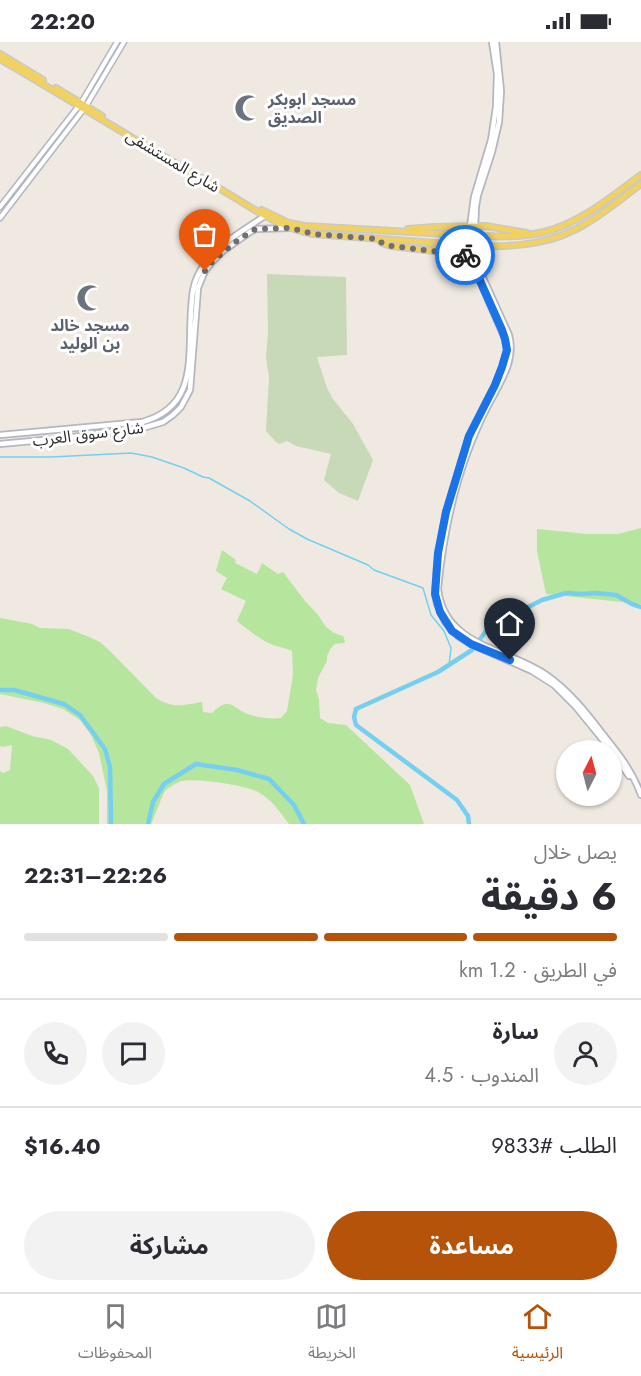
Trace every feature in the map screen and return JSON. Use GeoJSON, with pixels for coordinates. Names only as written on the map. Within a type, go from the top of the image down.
{"type":"FeatureCollection","features":[{"type":"Feature","properties":{"kind":"main road"},"geometry":{"type":"LineString","coordinates":[[494,42],[500,72],[501,106],[498,129],[478,195],[469,256],[502,330],[507,350],[499,376],[469,436],[448,509],[441,547],[438,589],[444,611],[461,633],[472,642],[533,666],[563,687],[625,761],[641,795]]}},
{"type":"Feature","properties":{"kind":"main road","name":"شارع المستشفى"},"geometry":{"type":"LineString","coordinates":[[0,56],[290,228],[313,234],[483,246],[524,245],[554,239],[586,224],[641,184]]}},
{"type":"Feature","properties":{"kind":"main road"},"geometry":{"type":"LineString","coordinates":[[396,231],[417,228],[486,226],[532,235],[570,223],[641,175]]}},
{"type":"Feature","properties":{"kind":"main road","name":"شارع المستشفى"},"geometry":{"type":"LineString","coordinates":[[268,215],[297,225],[504,237],[532,235]]}},
{"type":"Feature","properties":{"kind":"main road"},"geometry":{"type":"LineString","coordinates":[[0,435],[142,422],[167,411],[178,399],[186,380],[193,288],[199,273],[219,249],[243,230],[268,215]]}},
{"type":"Feature","properties":{"kind":"main road"},"geometry":{"type":"LineString","coordinates":[[448,509],[479,424],[504,375],[512,346],[479,269],[472,227]]}},
{"type":"Feature","properties":{"kind":"main road","name":"شارع سوق العرب"},"geometry":{"type":"LineString","coordinates":[[0,444],[143,428],[163,422],[173,415],[190,390],[198,291],[205,271],[223,251],[250,232],[256,229],[290,228]]}},
{"type":"Feature","properties":{"kind":"main road"},"geometry":{"type":"LineString","coordinates":[[358,229],[358,237]]}},
{"type":"Feature","properties":{"kind":"main road"},"geometry":{"type":"LineString","coordinates":[[378,239],[391,246],[476,256]]}},
{"type":"Feature","properties":{"kind":"main road"},"geometry":{"type":"LineString","coordinates":[[482,646],[524,666],[554,685],[604,740]]}},
{"type":"Feature","properties":{"kind":"main road"},"geometry":{"type":"LineString","coordinates":[[622,765],[632,780],[641,803]]}},
{"type":"Feature","properties":{"kind":"street"},"geometry":{"type":"LineString","coordinates":[[0,207],[82,106],[117,42]]}},
{"type":"Feature","properties":{"kind":"street"},"geometry":{"type":"LineString","coordinates":[[0,218],[82,106],[124,42]]}},
{"type":"Feature","properties":{"kind":"green space"},"geometry":{"type":"Polygon","coordinates":[[[267,274],[346,277],[347,355],[317,357],[327,388],[353,424],[373,460],[358,501],[339,493],[324,480],[331,454],[296,446],[287,441],[279,444],[266,431],[269,377],[266,357],[267,274]]]}},
{"type":"Feature","properties":{"kind":"green space"},"geometry":{"type":"Polygon","coordinates":[[[641,528],[641,604],[546,594],[537,551],[537,529],[587,534],[618,534],[641,528]]]}},
{"type":"Feature","properties":{"kind":"green space"},"geometry":{"type":"Polygon","coordinates":[[[222,550],[236,560],[235,563],[257,574],[262,563],[278,574],[283,572],[326,627],[343,636],[344,643],[335,644],[331,648],[318,678],[316,690],[320,718],[328,723],[346,725],[410,785],[424,824],[289,824],[271,801],[256,791],[241,786],[189,780],[178,782],[166,790],[151,824],[107,824],[107,791],[99,753],[91,735],[80,720],[63,709],[0,694],[0,618],[32,624],[40,628],[69,629],[100,642],[156,698],[168,704],[202,702],[203,712],[212,713],[218,707],[228,704],[254,716],[281,718],[287,711],[292,682],[292,651],[264,641],[237,621],[246,601],[221,589],[227,578],[216,571],[222,550]]]}},
{"type":"Feature","properties":{"kind":"green space"},"geometry":{"type":"Polygon","coordinates":[[[6,726],[32,736],[51,740],[68,749],[93,776],[99,788],[99,824],[0,824],[0,771],[3,773],[10,770],[12,745],[0,746],[0,727],[6,726]]]}},
{"type":"Feature","properties":{"kind":"waterway"},"geometry":{"type":"LineString","coordinates":[[0,457],[131,453],[152,457],[209,478],[250,501],[307,539],[368,565],[374,570],[423,588],[431,615],[444,631],[451,648],[449,665]]}},
{"type":"Feature","properties":{"kind":"waterway"},"geometry":{"type":"LineString","coordinates":[[469,824],[468,816],[457,800],[356,725],[354,717],[356,709],[438,672],[472,650],[489,627],[542,600],[566,593],[596,593],[616,595],[641,607]]}},
{"type":"Feature","properties":{"kind":"waterway"},"geometry":{"type":"LineString","coordinates":[[0,690],[14,690],[64,704],[80,715],[105,749],[110,767],[111,824]]}},
{"type":"Feature","properties":{"kind":"waterway"},"geometry":{"type":"LineString","coordinates":[[148,824],[153,802],[164,784],[196,764],[237,770],[269,779],[294,805],[304,824]]}},
{"type":"Feature","properties":{"kind":"way so far"},"geometry":{"type":"LineString","coordinates":[[205,271],[233,244],[250,232],[263,228],[290,228],[313,234],[378,239],[391,246],[465,255]]}},
{"type":"Feature","properties":{"kind":"place","name":"مسجد ابوبكر الصديق"},"geometry":{"type":"Point","coordinates":[248,108]}},
{"type":"Feature","properties":{"kind":"place","name":"مسجد خالد بن الوليد"},"geometry":{"type":"Point","coordinates":[90,298]}},
{"type":"Feature","properties":{"kind":"route"},"geometry":{"type":"LineString","coordinates":[[465,255],[469,256],[502,330],[507,350],[499,376],[469,436],[446,512],[438,553],[435,594],[440,612],[452,631],[471,644],[510,660]]}}]}
